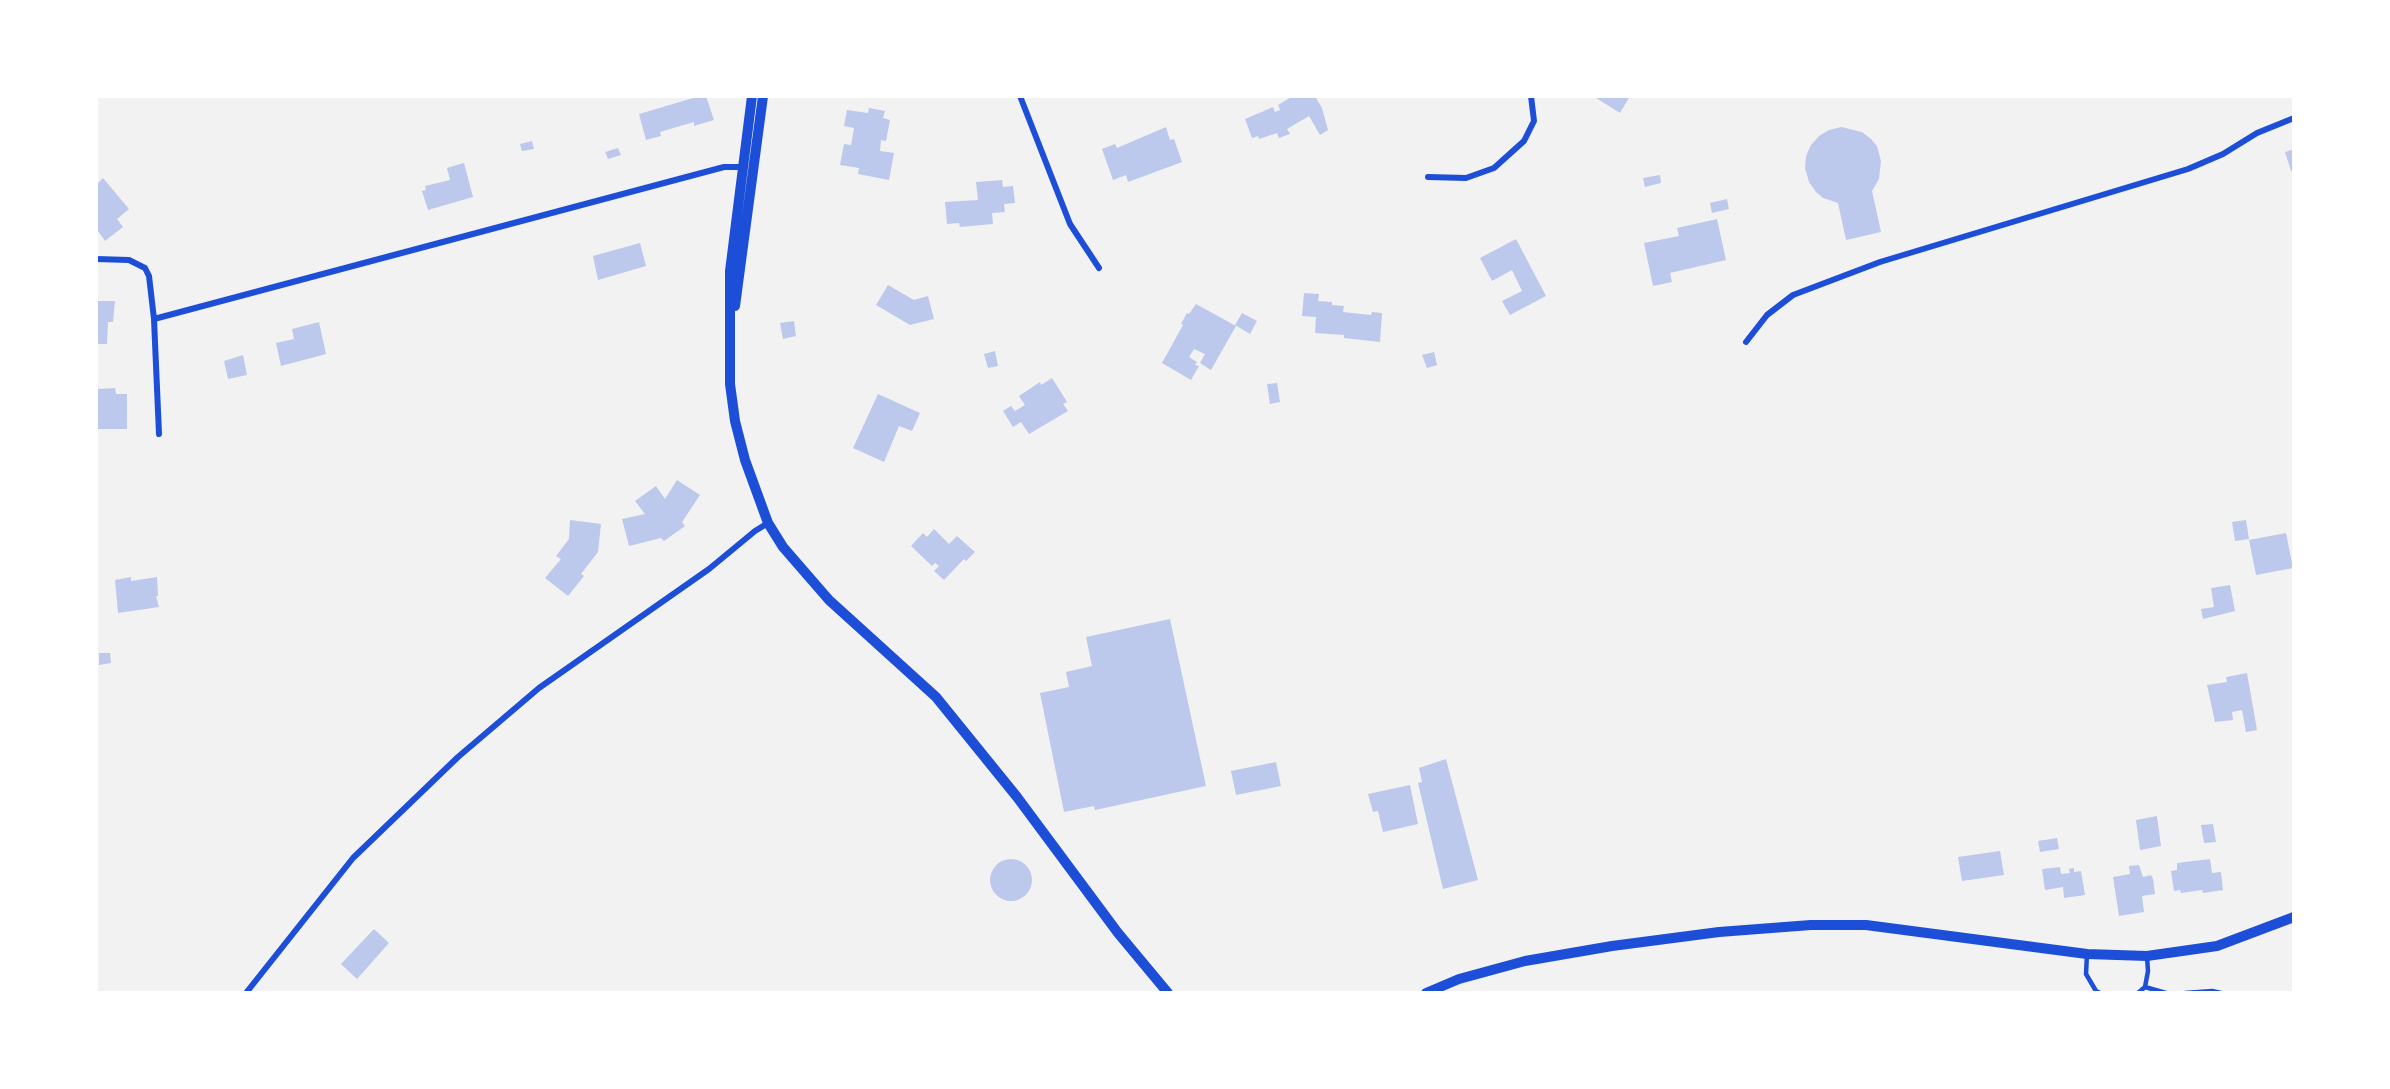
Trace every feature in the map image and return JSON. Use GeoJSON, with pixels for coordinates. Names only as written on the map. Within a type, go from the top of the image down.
{"type":"FeatureCollection","features":[{"type":"Feature","properties":{"kind":"street"},"geometry":{"type":"LineString","coordinates":[[748,167],[752,96]]}},
{"type":"Feature","properties":{"kind":"street"},"geometry":{"type":"LineString","coordinates":[[763,96],[730,271],[730,384],[735,421],[745,460],[768,523],[783,548],[829,600],[936,697],[1017,797],[1118,933],[1168,993]]}},
{"type":"Feature","properties":{"kind":"street"},"geometry":{"type":"LineString","coordinates":[[1020,96],[1070,224],[1099,268]]}},
{"type":"Feature","properties":{"kind":"street"},"geometry":{"type":"LineString","coordinates":[[1428,177],[1466,178],[1494,168],[1524,141],[1534,121],[1532,96]]}},
{"type":"Feature","properties":{"kind":"street"},"geometry":{"type":"LineString","coordinates":[[1746,342],[1767,315],[1793,295],[1880,262],[2188,169],[2223,154],[2257,133],[2294,118]]}},
{"type":"Feature","properties":{"kind":"street"},"geometry":{"type":"LineString","coordinates":[[154,319],[724,167],[748,167]]}},
{"type":"Feature","properties":{"kind":"street"},"geometry":{"type":"LineString","coordinates":[[96,259],[129,260],[145,268],[149,276],[154,319],[159,434]]}},
{"type":"Feature","properties":{"kind":"street"},"geometry":{"type":"LineString","coordinates":[[246,993],[353,858],[458,757],[539,688],[709,568],[768,523]]}},
{"type":"Feature","properties":{"kind":"street"},"geometry":{"type":"LineString","coordinates":[[1426,993],[1459,979],[1525,961],[1612,946],[1719,932],[1811,926],[1866,926],[2086,954],[2147,956],[2217,946],[2294,917]]}},
{"type":"Feature","properties":{"kind":"lane"},"geometry":{"type":"LineString","coordinates":[[2086,954],[2086,974],[2096,991],[2100,993]]}},
{"type":"Feature","properties":{"kind":"lane"},"geometry":{"type":"LineString","coordinates":[[2138,993],[2145,987],[2148,971],[2147,956]]}},
{"type":"Feature","properties":{"kind":"lane"},"geometry":{"type":"LineString","coordinates":[[2145,987],[2149,993]]}},
{"type":"Feature","properties":{"kind":"lane"},"geometry":{"type":"LineString","coordinates":[[2145,987],[2166,993]]}},
{"type":"Feature","properties":{"kind":"lane"},"geometry":{"type":"LineString","coordinates":[[2185,993],[2212,991],[2221,993]]}},
{"type":"Feature","properties":{"kind":"building"},"geometry":{"type":"Polygon","coordinates":[[[706,96],[714,120],[694,126],[694,122],[660,132],[661,136],[646,140],[639,114],[706,96]]]}},
{"type":"Feature","properties":{"kind":"building"},"geometry":{"type":"Polygon","coordinates":[[[1293,96],[1315,96],[1322,108],[1328,130],[1320,135],[1309,116],[1287,129],[1290,134],[1279,138],[1277,133],[1259,139],[1258,136],[1252,138],[1245,119],[1273,107],[1275,112],[1280,110],[1278,105],[1293,96]]]}},
{"type":"Feature","properties":{"kind":"building"},"geometry":{"type":"Polygon","coordinates":[[[1593,96],[1630,96],[1620,113],[1593,96]]]}},
{"type":"Feature","properties":{"kind":"building"},"geometry":{"type":"Polygon","coordinates":[[[869,108],[885,111],[883,118],[890,120],[886,141],[881,140],[880,151],[894,153],[889,180],[858,174],[859,168],[840,165],[844,144],[851,145],[854,128],[844,126],[847,110],[868,113],[869,108]]]}},
{"type":"Feature","properties":{"kind":"building"},"geometry":{"type":"Polygon","coordinates":[[[1166,127],[1170,140],[1174,139],[1182,162],[1128,182],[1126,175],[1113,180],[1102,149],[1115,144],[1117,148],[1166,127]]]}},
{"type":"Feature","properties":{"kind":"building"},"geometry":{"type":"Polygon","coordinates":[[[1841,127],[1862,132],[1871,139],[1877,146],[1881,161],[1879,179],[1872,191],[1881,232],[1846,240],[1838,203],[1823,198],[1816,192],[1809,182],[1805,168],[1806,156],[1811,145],[1829,130],[1841,127]]]}},
{"type":"Feature","properties":{"kind":"building"},"geometry":{"type":"Polygon","coordinates":[[[532,141],[534,149],[522,151],[520,144],[532,141]]]}},
{"type":"Feature","properties":{"kind":"building"},"geometry":{"type":"Polygon","coordinates":[[[618,148],[621,155],[608,159],[605,152],[618,148]]]}},
{"type":"Feature","properties":{"kind":"building"},"geometry":{"type":"Polygon","coordinates":[[[2294,149],[2294,170],[2291,171],[2285,152],[2294,149]]]}},
{"type":"Feature","properties":{"kind":"building"},"geometry":{"type":"Polygon","coordinates":[[[464,163],[473,197],[428,210],[422,191],[426,190],[425,186],[450,180],[447,168],[464,163]]]}},
{"type":"Feature","properties":{"kind":"building"},"geometry":{"type":"Polygon","coordinates":[[[1660,175],[1661,183],[1645,187],[1643,178],[1660,175]]]}},
{"type":"Feature","properties":{"kind":"building"},"geometry":{"type":"Polygon","coordinates":[[[103,178],[129,209],[117,219],[123,227],[105,241],[96,228],[96,185],[103,178]]]}},
{"type":"Feature","properties":{"kind":"building"},"geometry":{"type":"Polygon","coordinates":[[[1002,180],[1003,187],[1013,186],[1015,203],[1004,204],[1005,212],[992,213],[993,224],[960,227],[959,223],[947,224],[945,202],[978,200],[976,182],[1002,180]]]}},
{"type":"Feature","properties":{"kind":"building"},"geometry":{"type":"Polygon","coordinates":[[[1727,199],[1729,209],[1712,213],[1710,203],[1727,199]]]}},
{"type":"Feature","properties":{"kind":"building"},"geometry":{"type":"Polygon","coordinates":[[[1717,219],[1726,260],[1670,273],[1672,282],[1653,286],[1644,243],[1679,236],[1677,228],[1717,219]]]}},
{"type":"Feature","properties":{"kind":"building"},"geometry":{"type":"Polygon","coordinates":[[[1516,239],[1546,296],[1510,315],[1502,301],[1522,291],[1512,270],[1492,281],[1480,258],[1516,239]]]}},
{"type":"Feature","properties":{"kind":"building"},"geometry":{"type":"Polygon","coordinates":[[[640,243],[646,266],[598,280],[593,256],[640,243]]]}},
{"type":"Feature","properties":{"kind":"building"},"geometry":{"type":"Polygon","coordinates":[[[888,285],[914,300],[928,296],[934,319],[910,325],[876,305],[888,285]]]}},
{"type":"Feature","properties":{"kind":"building"},"geometry":{"type":"Polygon","coordinates":[[[1304,293],[1319,294],[1318,301],[1344,306],[1343,312],[1371,315],[1372,312],[1382,313],[1380,342],[1344,338],[1344,335],[1315,333],[1316,317],[1302,316],[1304,293]]]}},
{"type":"Feature","properties":{"kind":"building"},"geometry":{"type":"Polygon","coordinates":[[[96,301],[115,301],[113,322],[108,322],[107,344],[96,344],[96,301]]]}},
{"type":"Feature","properties":{"kind":"building"},"geometry":{"type":"Polygon","coordinates":[[[1196,304],[1236,326],[1211,370],[1200,363],[1205,354],[1194,349],[1189,357],[1197,362],[1195,365],[1199,366],[1191,380],[1162,363],[1187,313],[1189,314],[1196,304]]]}},
{"type":"Feature","properties":{"kind":"building"},"geometry":{"type":"Polygon","coordinates":[[[1242,313],[1257,321],[1250,334],[1235,325],[1242,313]]]}},
{"type":"Feature","properties":{"kind":"building"},"geometry":{"type":"Polygon","coordinates":[[[794,321],[796,336],[783,339],[780,323],[794,321]]]}},
{"type":"Feature","properties":{"kind":"building"},"geometry":{"type":"Polygon","coordinates":[[[319,322],[326,354],[281,366],[276,343],[294,339],[292,329],[319,322]]]}},
{"type":"Feature","properties":{"kind":"building"},"geometry":{"type":"Polygon","coordinates":[[[995,351],[998,366],[988,368],[984,354],[995,351]]]}},
{"type":"Feature","properties":{"kind":"building"},"geometry":{"type":"Polygon","coordinates":[[[1434,352],[1437,365],[1427,368],[1422,355],[1434,352]]]}},
{"type":"Feature","properties":{"kind":"building"},"geometry":{"type":"Polygon","coordinates":[[[243,355],[247,375],[228,379],[224,361],[243,355]]]}},
{"type":"Feature","properties":{"kind":"building"},"geometry":{"type":"Polygon","coordinates":[[[1052,378],[1067,402],[1063,404],[1068,411],[1029,434],[1021,422],[1013,427],[1003,411],[1011,406],[1015,411],[1025,405],[1019,396],[1040,382],[1041,385],[1052,378]]]}},
{"type":"Feature","properties":{"kind":"building"},"geometry":{"type":"Polygon","coordinates":[[[1277,383],[1280,402],[1270,404],[1267,384],[1277,383]]]}},
{"type":"Feature","properties":{"kind":"building"},"geometry":{"type":"Polygon","coordinates":[[[115,388],[116,394],[127,394],[127,429],[96,429],[96,389],[115,388]]]}},
{"type":"Feature","properties":{"kind":"building"},"geometry":{"type":"Polygon","coordinates":[[[878,394],[920,413],[912,431],[899,426],[884,462],[853,448],[878,394]]]}},
{"type":"Feature","properties":{"kind":"building"},"geometry":{"type":"Polygon","coordinates":[[[677,480],[700,495],[682,522],[685,526],[664,541],[661,538],[629,546],[622,519],[645,514],[635,501],[656,486],[665,499],[677,480]]]}},
{"type":"Feature","properties":{"kind":"building"},"geometry":{"type":"Polygon","coordinates":[[[570,520],[601,524],[598,552],[581,574],[584,576],[568,596],[545,578],[561,559],[556,556],[569,539],[570,520]]]}},
{"type":"Feature","properties":{"kind":"building"},"geometry":{"type":"Polygon","coordinates":[[[2246,520],[2249,539],[2235,541],[2232,522],[2246,520]]]}},
{"type":"Feature","properties":{"kind":"building"},"geometry":{"type":"Polygon","coordinates":[[[934,529],[949,544],[957,536],[975,552],[966,561],[964,559],[944,580],[934,571],[939,566],[935,563],[932,566],[911,546],[923,533],[927,537],[934,529]]]}},
{"type":"Feature","properties":{"kind":"building"},"geometry":{"type":"Polygon","coordinates":[[[2286,533],[2293,568],[2256,575],[2249,540],[2286,533]]]}},
{"type":"Feature","properties":{"kind":"building"},"geometry":{"type":"Polygon","coordinates":[[[131,577],[131,581],[157,577],[158,596],[156,596],[159,607],[118,613],[115,580],[131,577]]]}},
{"type":"Feature","properties":{"kind":"building"},"geometry":{"type":"Polygon","coordinates":[[[2230,585],[2235,611],[2203,619],[2201,609],[2214,607],[2211,588],[2230,585]]]}},
{"type":"Feature","properties":{"kind":"building"},"geometry":{"type":"Polygon","coordinates":[[[1170,619],[1206,786],[1095,810],[1094,806],[1064,812],[1040,693],[1069,687],[1066,672],[1092,666],[1086,637],[1170,619]]]}},
{"type":"Feature","properties":{"kind":"building"},"geometry":{"type":"Polygon","coordinates":[[[99,653],[110,653],[111,663],[99,665],[99,653]]]}},
{"type":"Feature","properties":{"kind":"building"},"geometry":{"type":"Polygon","coordinates":[[[2247,673],[2257,730],[2246,732],[2242,710],[2232,712],[2233,720],[2215,722],[2207,685],[2227,682],[2226,677],[2247,673]]]}},
{"type":"Feature","properties":{"kind":"building"},"geometry":{"type":"Polygon","coordinates":[[[1446,759],[1478,880],[1443,889],[1418,783],[1422,782],[1419,768],[1446,759]]]}},
{"type":"Feature","properties":{"kind":"building"},"geometry":{"type":"Polygon","coordinates":[[[1276,762],[1281,786],[1236,795],[1231,771],[1276,762]]]}},
{"type":"Feature","properties":{"kind":"building"},"geometry":{"type":"Polygon","coordinates":[[[1410,785],[1418,824],[1383,832],[1378,811],[1373,812],[1368,794],[1410,785]]]}},
{"type":"Feature","properties":{"kind":"building"},"geometry":{"type":"Polygon","coordinates":[[[2157,816],[2161,846],[2140,850],[2136,820],[2157,816]]]}},
{"type":"Feature","properties":{"kind":"building"},"geometry":{"type":"Polygon","coordinates":[[[2213,824],[2216,842],[2204,843],[2201,825],[2213,824]]]}},
{"type":"Feature","properties":{"kind":"building"},"geometry":{"type":"Polygon","coordinates":[[[2057,838],[2059,849],[2040,852],[2038,841],[2057,838]]]}},
{"type":"Feature","properties":{"kind":"building"},"geometry":{"type":"Polygon","coordinates":[[[2000,851],[2004,875],[1962,881],[1958,857],[2000,851]]]}},
{"type":"Feature","properties":{"kind":"building"},"geometry":{"type":"Polygon","coordinates":[[[1011,859],[1026,865],[1032,880],[1026,895],[1011,901],[996,895],[990,880],[996,865],[1011,859]]]}},
{"type":"Feature","properties":{"kind":"building"},"geometry":{"type":"Polygon","coordinates":[[[2210,859],[2212,873],[2221,872],[2223,890],[2203,893],[2202,890],[2181,893],[2180,890],[2174,891],[2171,871],[2177,870],[2177,863],[2210,859]]]}},
{"type":"Feature","properties":{"kind":"building"},"geometry":{"type":"Polygon","coordinates":[[[2139,865],[2143,877],[2151,875],[2155,894],[2142,896],[2144,912],[2119,916],[2113,877],[2130,874],[2129,866],[2139,865]]]}},
{"type":"Feature","properties":{"kind":"building"},"geometry":{"type":"Polygon","coordinates":[[[2060,867],[2061,874],[2070,873],[2069,869],[2074,868],[2074,872],[2081,871],[2085,895],[2064,898],[2063,887],[2045,890],[2042,869],[2060,867]]]}},
{"type":"Feature","properties":{"kind":"building"},"geometry":{"type":"Polygon","coordinates":[[[374,929],[389,943],[357,979],[341,964],[374,929]]]}}]}
